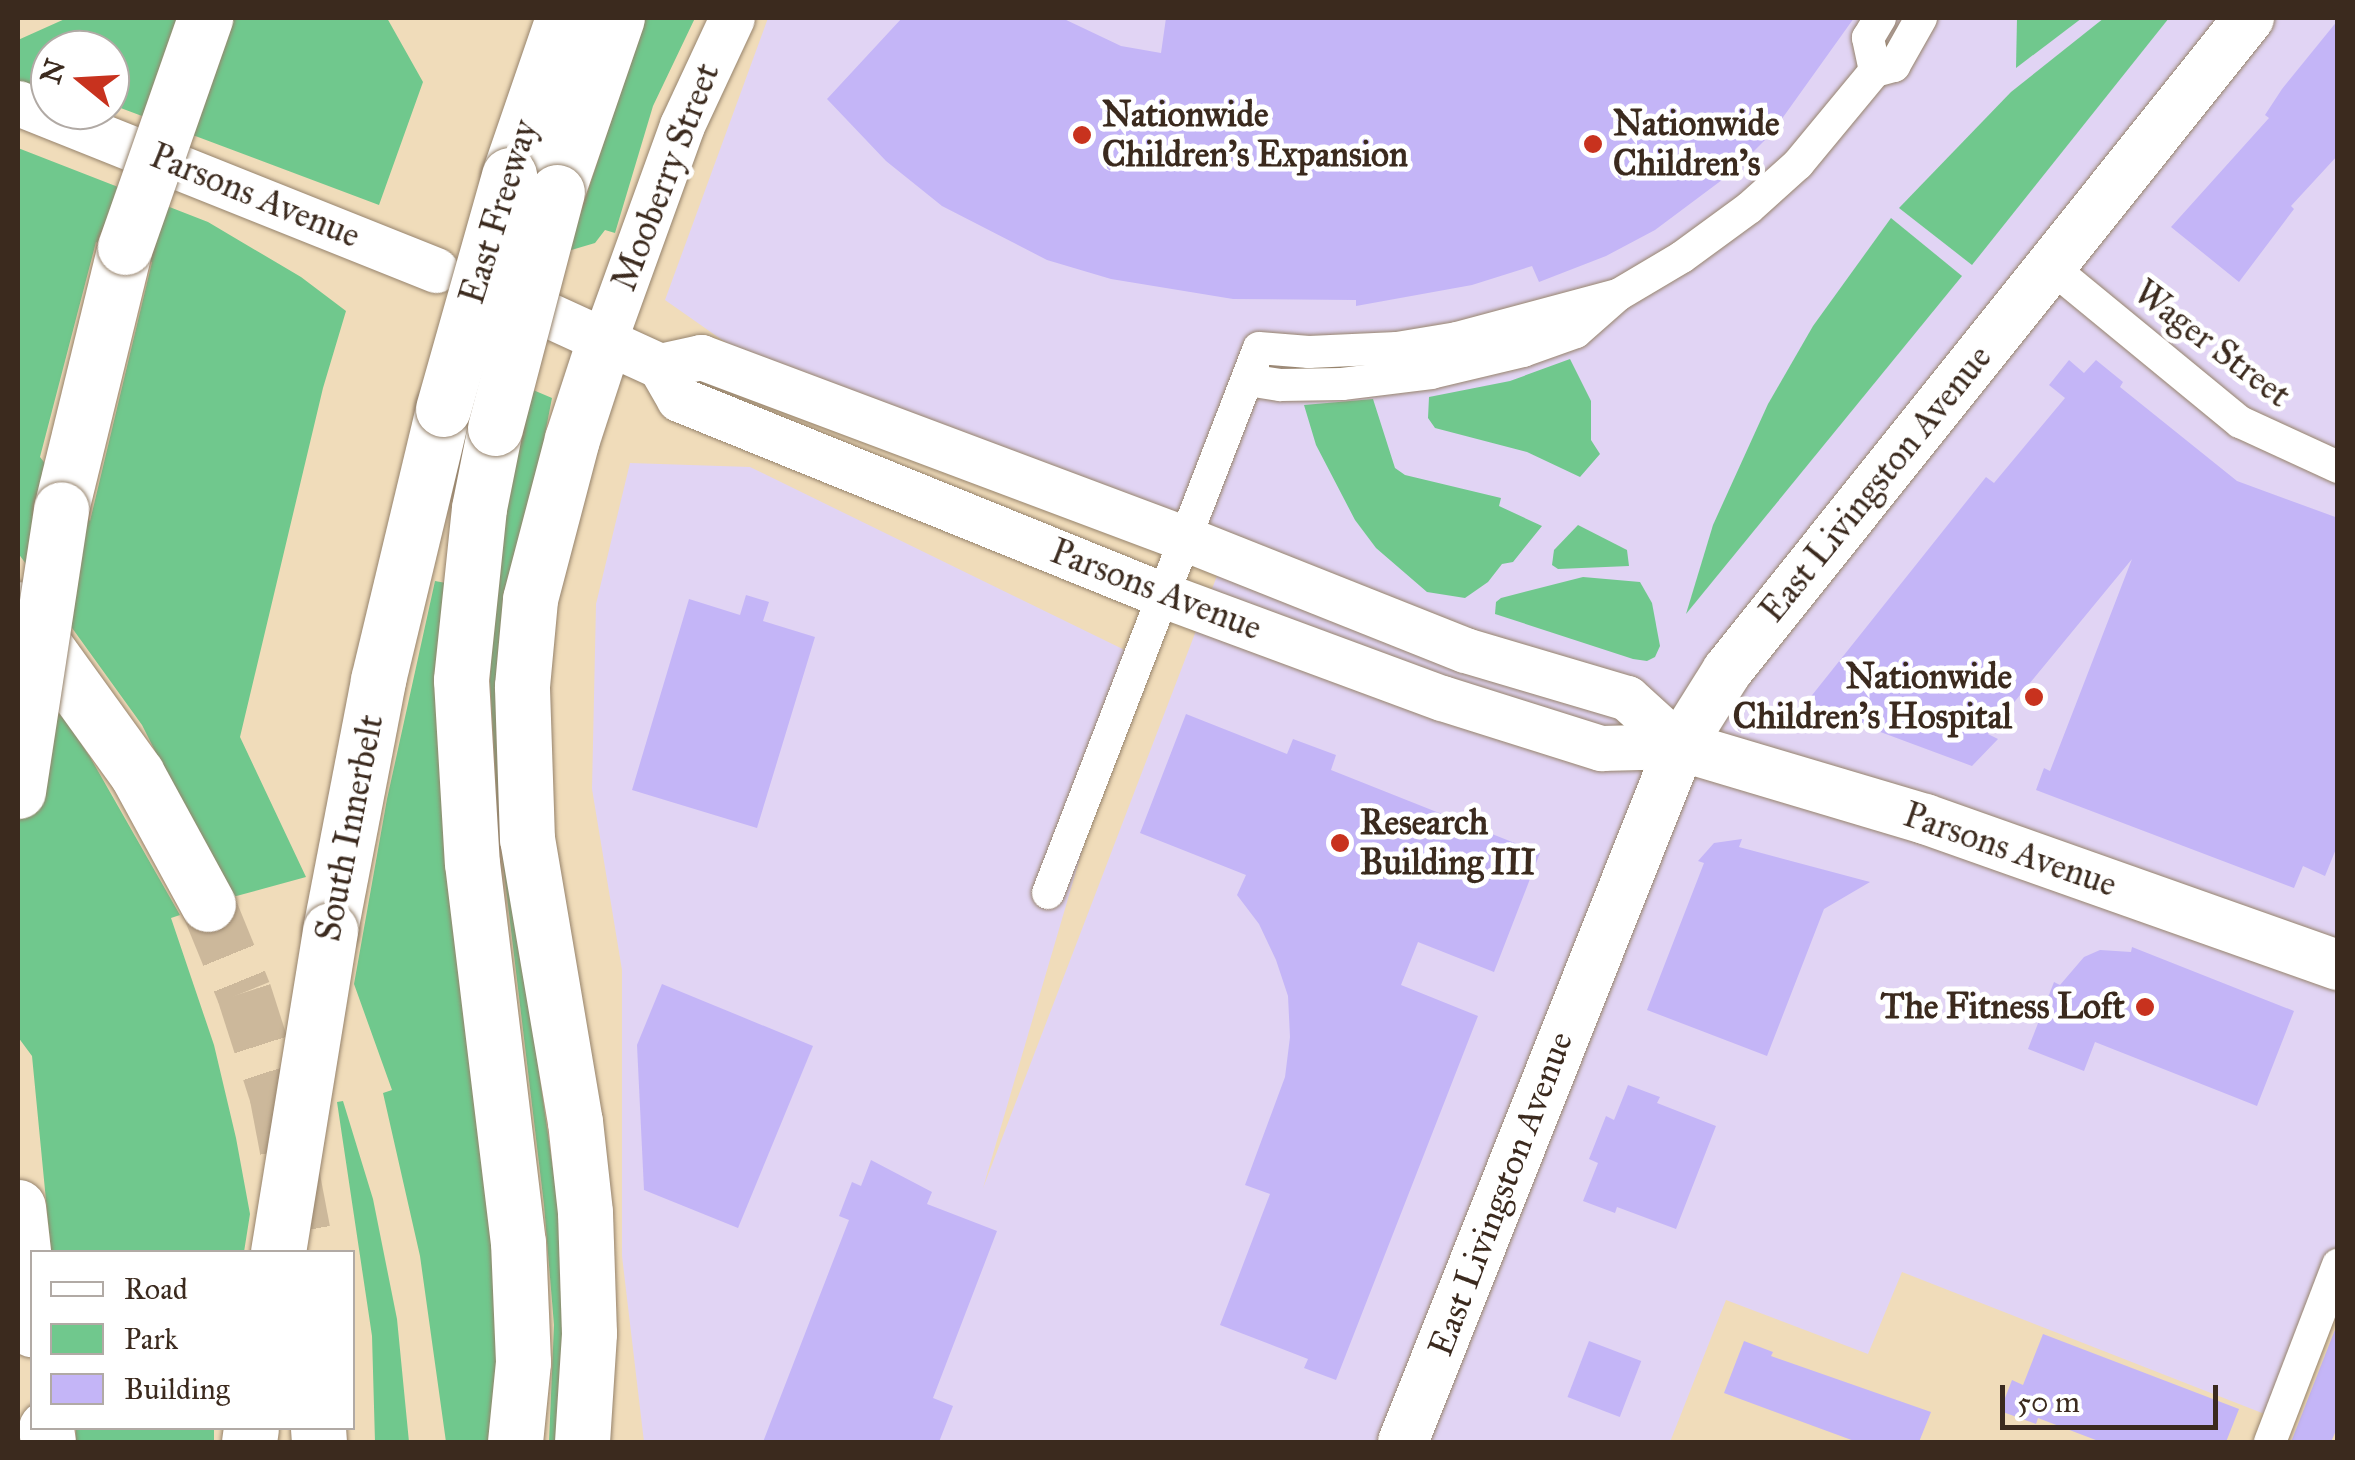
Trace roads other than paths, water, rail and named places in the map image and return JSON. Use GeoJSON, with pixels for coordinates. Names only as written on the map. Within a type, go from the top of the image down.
{"type":"FeatureCollection","features":[{"type":"Feature","properties":{"kind":"highway"},"geometry":{"type":"LineString","coordinates":[[18,791],[62,509],[125,247],[205,18]]}},
{"type":"Feature","properties":{"kind":"highway","name":"East Freeway"},"geometry":{"type":"LineString","coordinates":[[442,408],[533,184],[563,18]]}},
{"type":"Feature","properties":{"kind":"highway"},"geometry":{"type":"LineString","coordinates":[[515,1442],[523,1362],[518,1242],[472,864],[461,680],[478,508],[496,428],[533,184],[617,18]]}},
{"type":"Feature","properties":{"kind":"highway"},"geometry":{"type":"LineString","coordinates":[[582,1442],[589,1333],[584,1212],[574,1122],[527,839],[522,686],[530,599],[572,439],[605,338]]}},
{"type":"Feature","properties":{"kind":"highway","name":"South Innerbelt"},"geometry":{"type":"LineString","coordinates":[[278,1250],[330,930],[378,680],[442,408]]}},
{"type":"Feature","properties":{"kind":"highway"},"geometry":{"type":"LineString","coordinates":[[18,608],[137,774],[208,904]]}},
{"type":"Feature","properties":{"kind":"highway"},"geometry":{"type":"LineString","coordinates":[[18,1207],[30,1312]]}},
{"type":"Feature","properties":{"kind":"main road","name":"East Livingston Avenue"},"geometry":{"type":"LineString","coordinates":[[1403,1442],[1680,746],[1727,671],[2248,18]]}},
{"type":"Feature","properties":{"kind":"main road","name":"Parsons Avenue"},"geometry":{"type":"LineString","coordinates":[[1680,746],[1925,819],[2338,966]]}},
{"type":"Feature","properties":{"kind":"street","name":"Mooberry Street"},"geometry":{"type":"LineString","coordinates":[[605,338],[682,125],[732,18]]}},
{"type":"Feature","properties":{"kind":"street"},"geometry":{"type":"LineString","coordinates":[[1875,71],[1868,38],[1880,18]]}},
{"type":"Feature","properties":{"kind":"street"},"geometry":{"type":"LineString","coordinates":[[1248,380],[1281,385],[1342,384],[1450,368],[1576,332],[1618,295],[1682,257],[1749,208],[1798,164],[1875,71],[1894,66],[1922,18]]}},
{"type":"Feature","properties":{"kind":"street","name":"Parsons Avenue"},"geometry":{"type":"LineString","coordinates":[[24,105],[436,270]]}},
{"type":"Feature","properties":{"kind":"street","name":"Wager Street"},"geometry":{"type":"LineString","coordinates":[[2050,266],[2240,422],[2284,446],[2338,467]]}},
{"type":"Feature","properties":{"kind":"street"},"geometry":{"type":"LineString","coordinates":[[1048,893],[1258,348],[1309,352],[1397,348],[1457,338],[1618,295]]}},
{"type":"Feature","properties":{"kind":"street","name":"Parsons Avenue"},"geometry":{"type":"LineString","coordinates":[[544,314],[605,338],[660,366],[680,399],[1163,594],[1442,698],[1602,748],[1680,746]]}},
{"type":"Feature","properties":{"kind":"street","name":"Parsons Avenue"},"geometry":{"type":"LineString","coordinates":[[660,366],[702,357],[1186,538],[1465,650],[1627,698],[1680,746]]}},
{"type":"Feature","properties":{"kind":"street"},"geometry":{"type":"LineString","coordinates":[[2270,1442],[2338,1266]]}},
{"type":"Feature","properties":{"kind":"tunnel"},"geometry":{"type":"LineString","coordinates":[[208,904],[244,992],[277,1095],[307,1250]]}},
{"type":"Feature","properties":{"kind":"place","name":"Nationwide Children's Expansion"},"geometry":{"type":"Point","coordinates":[1082,135]}},
{"type":"Feature","properties":{"kind":"place","name":"Nationwide Children's"},"geometry":{"type":"Point","coordinates":[1593,144]}},
{"type":"Feature","properties":{"kind":"place","name":"Nationwide Children's Hospital"},"geometry":{"type":"Point","coordinates":[2034,697]}},
{"type":"Feature","properties":{"kind":"place","name":"Research Building III"},"geometry":{"type":"Point","coordinates":[1340,843]}},
{"type":"Feature","properties":{"kind":"place","name":"The Fitness Loft"},"geometry":{"type":"Point","coordinates":[2145,1007]}}]}
